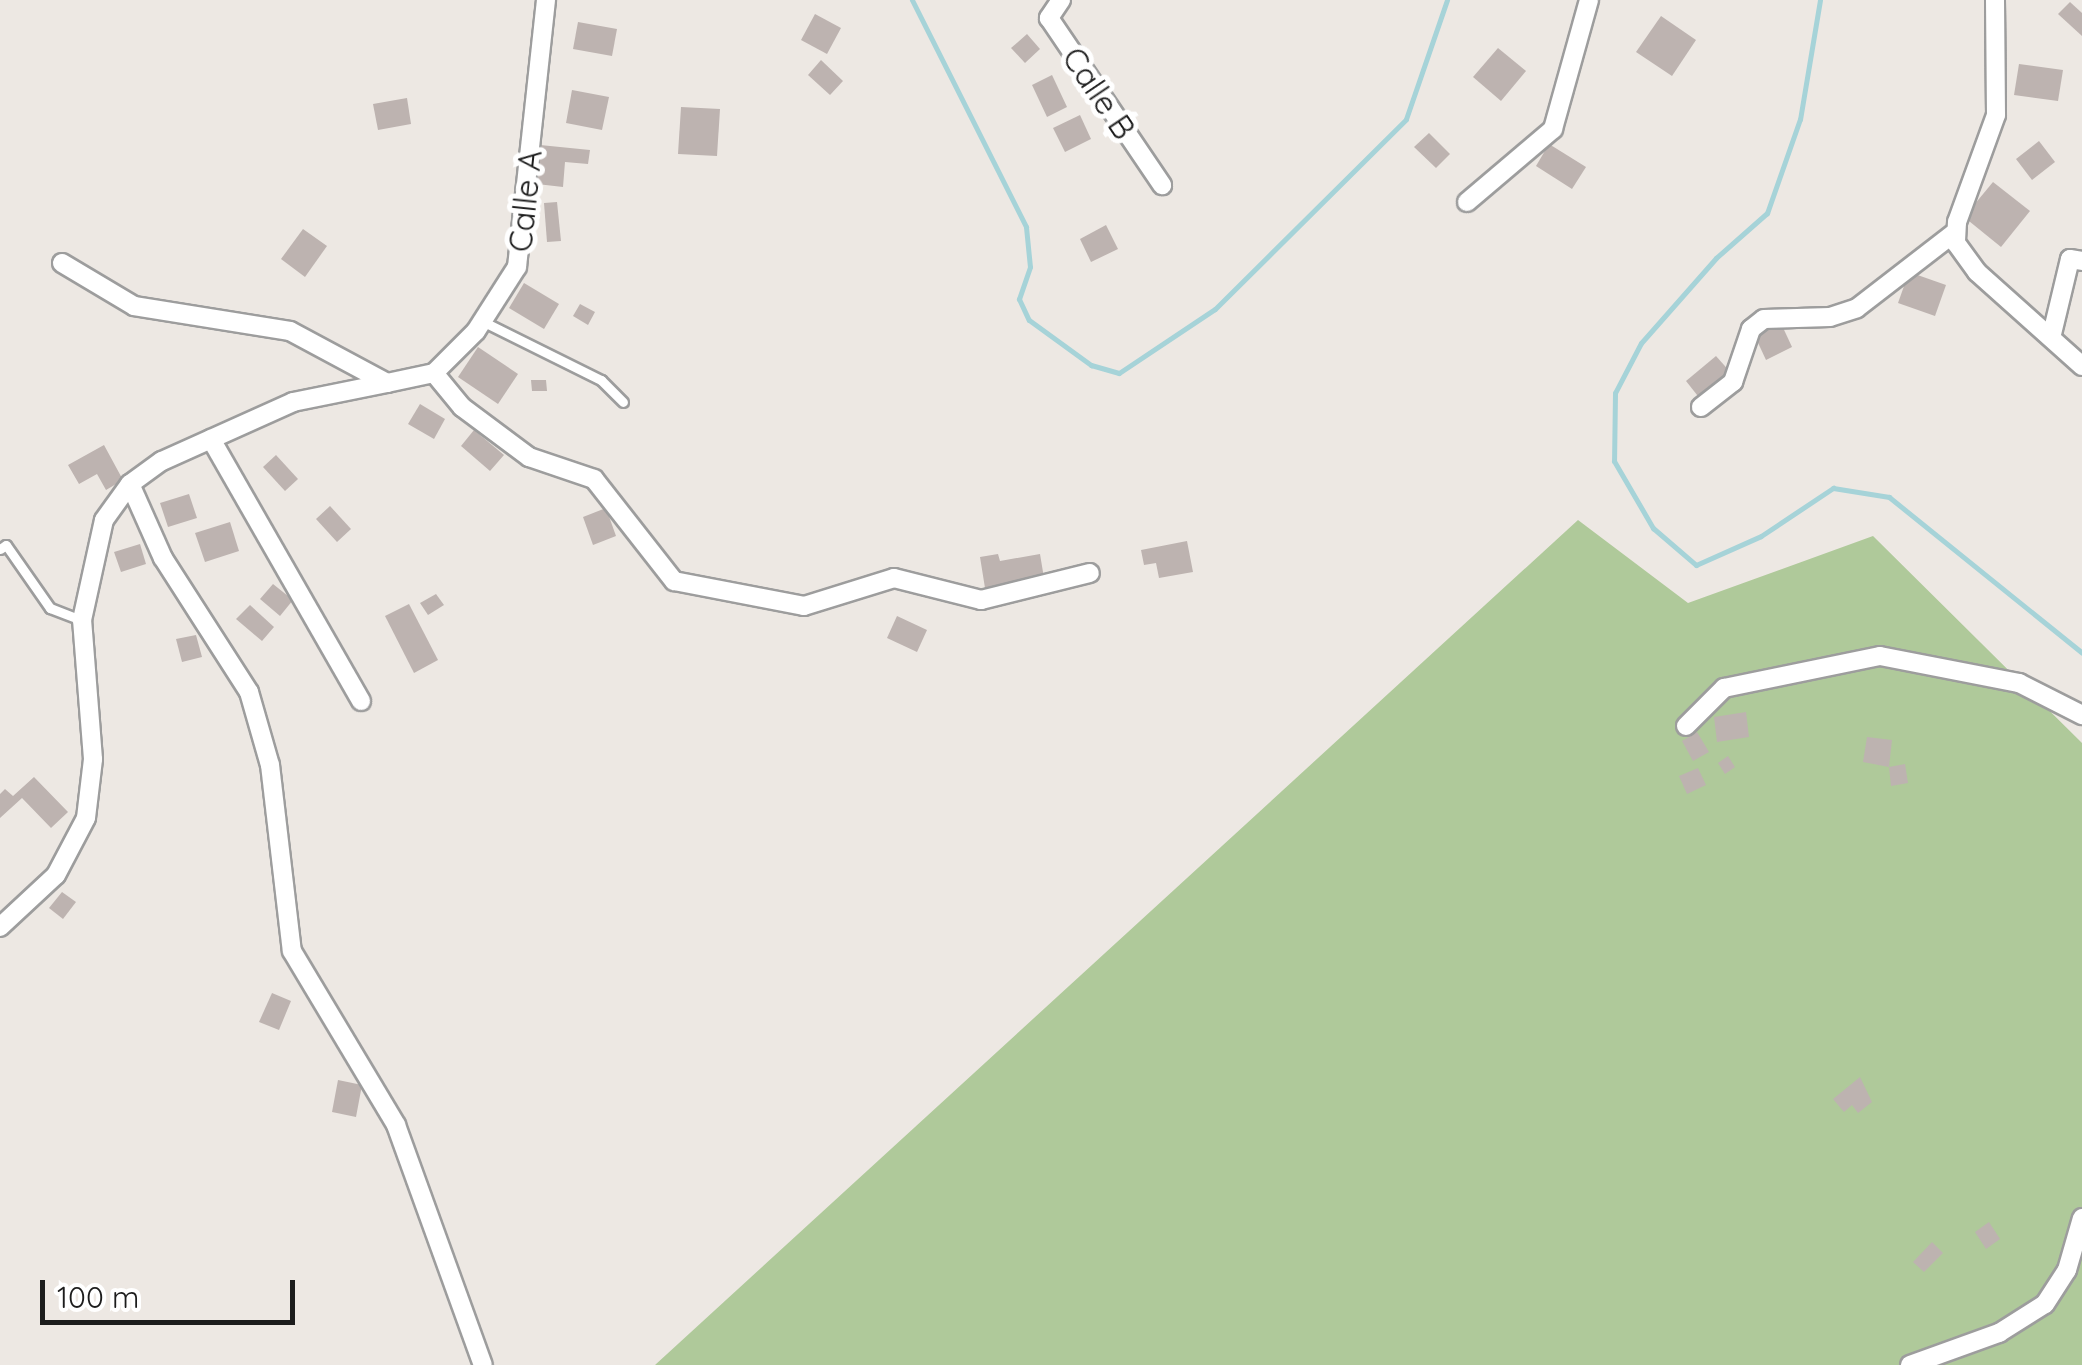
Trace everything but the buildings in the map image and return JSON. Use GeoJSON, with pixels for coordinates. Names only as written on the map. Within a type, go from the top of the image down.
{"type":"FeatureCollection","features":[{"type":"Feature","properties":{"kind":"street","name":"Calle A"},"geometry":{"type":"LineString","coordinates":[[434,373],[482,321],[518,268],[546,0]]}},
{"type":"Feature","properties":{"kind":"street","name":"Calle B"},"geometry":{"type":"LineString","coordinates":[[1060,0],[1048,18],[1162,186]]}},
{"type":"Feature","properties":{"kind":"street"},"geometry":{"type":"LineString","coordinates":[[1467,202],[1553,128],[1590,0]]}},
{"type":"Feature","properties":{"kind":"street"},"geometry":{"type":"LineString","coordinates":[[1700,407],[1733,382],[1751,329],[1764,319],[1830,317],[1857,308],[1954,233],[1996,116],[1996,0]]}},
{"type":"Feature","properties":{"kind":"street"},"geometry":{"type":"LineString","coordinates":[[1954,233],[1977,272],[2052,334],[2082,366]]}},
{"type":"Feature","properties":{"kind":"street"},"geometry":{"type":"LineString","coordinates":[[2052,334],[2070,259],[2082,261]]}},
{"type":"Feature","properties":{"kind":"street"},"geometry":{"type":"LineString","coordinates":[[62,263],[134,306],[290,331],[386,382]]}},
{"type":"Feature","properties":{"kind":"street"},"geometry":{"type":"LineString","coordinates":[[0,927],[56,876],[86,818],[93,759],[82,620],[104,520],[130,484],[162,461],[293,402],[434,373],[462,407],[530,457],[594,479],[674,581],[804,606],[894,578],[981,600],[1090,573]]}},
{"type":"Feature","properties":{"kind":"street"},"geometry":{"type":"LineString","coordinates":[[211,439],[361,701]]}},
{"type":"Feature","properties":{"kind":"street"},"geometry":{"type":"LineString","coordinates":[[130,484],[162,558],[249,692],[270,765],[292,951],[396,1125],[483,1365]]}},
{"type":"Feature","properties":{"kind":"street"},"geometry":{"type":"LineString","coordinates":[[1686,726],[1724,688],[1880,656],[2019,683],[2082,714]]}},
{"type":"Feature","properties":{"kind":"street"},"geometry":{"type":"LineString","coordinates":[[1910,1365],[1999,1333],[2045,1304],[2066,1270],[2082,1218]]}},
{"type":"Feature","properties":{"kind":"lane"},"geometry":{"type":"LineString","coordinates":[[482,321],[601,380],[623,402]]}},
{"type":"Feature","properties":{"kind":"lane"},"geometry":{"type":"LineString","coordinates":[[0,549],[6,545],[50,608],[82,620]]}},
{"type":"Feature","properties":{"kind":"green space"},"geometry":{"type":"Polygon","coordinates":[[[1578,520],[1688,603],[1873,536],[2082,743],[2082,1365],[655,1365],[1578,520]]]}},
{"type":"Feature","properties":{"kind":"waterway"},"geometry":{"type":"LineString","coordinates":[[912,0],[1026,227],[1030,267],[1019,299],[1029,320],[1091,365],[1119,373],[1215,309],[1406,119],[1447,0]]}},
{"type":"Feature","properties":{"kind":"waterway"},"geometry":{"type":"LineString","coordinates":[[1820,0],[1800,119],[1767,213],[1716,258],[1641,343],[1615,393],[1614,461],[1653,528],[1696,565],[1761,536],[1833,488],[1889,497],[2082,653]]}}]}
